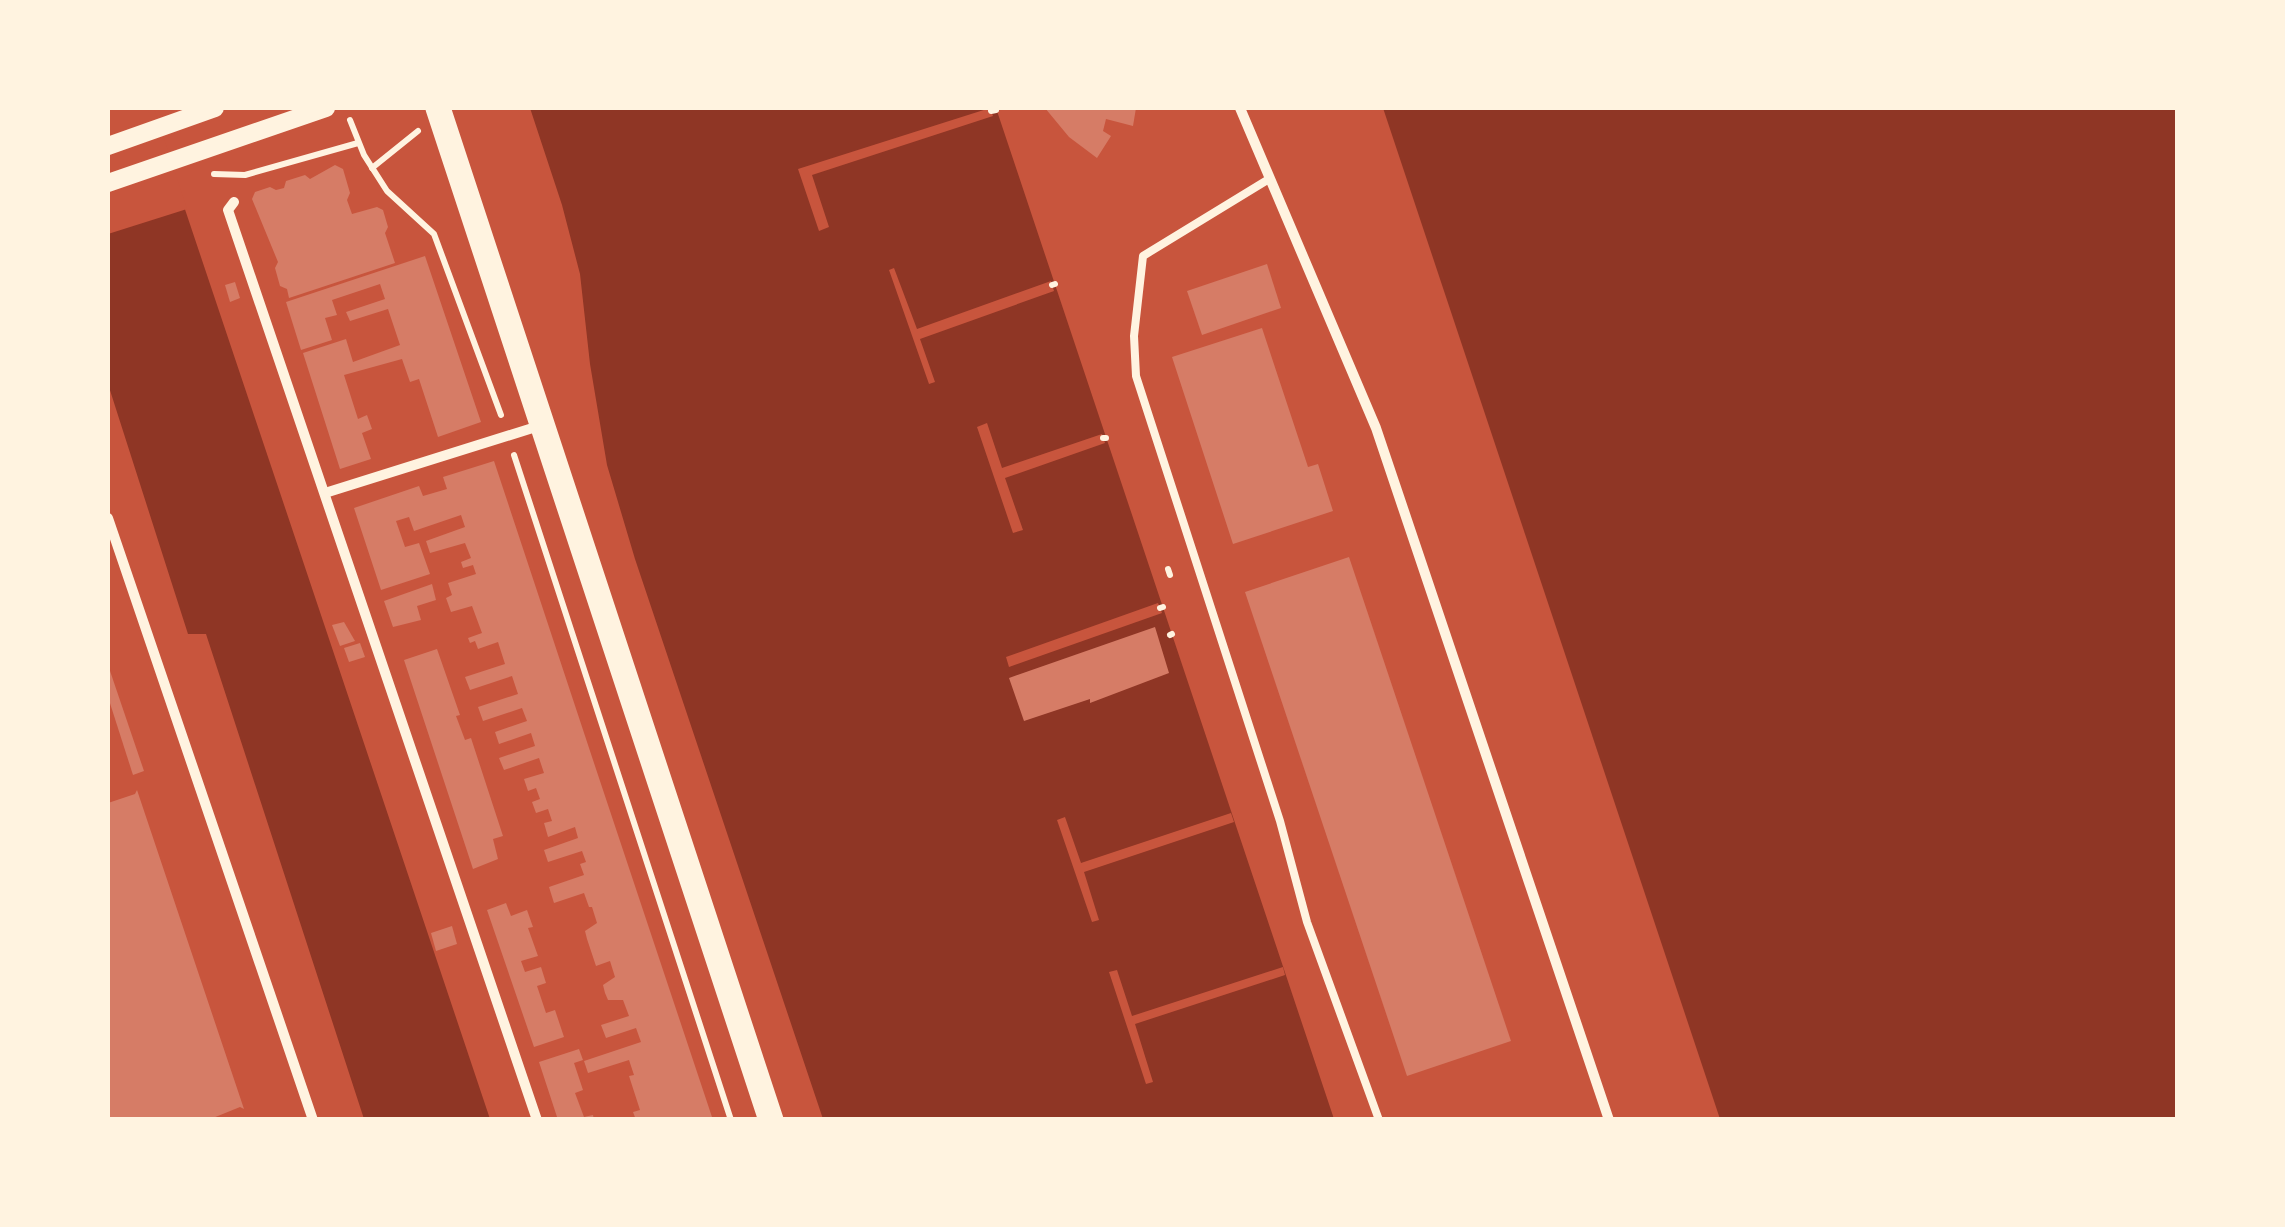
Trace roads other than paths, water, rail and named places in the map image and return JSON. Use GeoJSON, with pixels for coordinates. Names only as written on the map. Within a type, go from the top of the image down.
{"type":"FeatureCollection","features":[{"type":"Feature","properties":{"kind":"main road"},"geometry":{"type":"LineString","coordinates":[[439,110],[770,1120]]}},
{"type":"Feature","properties":{"kind":"street"},"geometry":{"type":"LineString","coordinates":[[108,146],[215,108]]}},
{"type":"Feature","properties":{"kind":"street"},"geometry":{"type":"LineString","coordinates":[[108,183],[326,108]]}},
{"type":"Feature","properties":{"kind":"street"},"geometry":{"type":"LineString","coordinates":[[1240,108],[1376,428],[1610,1120]]}},
{"type":"Feature","properties":{"kind":"street"},"geometry":{"type":"LineString","coordinates":[[234,202],[228,210],[537,1120]]}},
{"type":"Feature","properties":{"kind":"street"},"geometry":{"type":"LineString","coordinates":[[325,493],[543,425]]}},
{"type":"Feature","properties":{"kind":"street"},"geometry":{"type":"LineString","coordinates":[[108,518],[313,1120]]}},
{"type":"Feature","properties":{"kind":"lane"},"geometry":{"type":"LineString","coordinates":[[1268,179],[1143,256],[1134,336],[1136,376],[1280,821],[1307,922],[1379,1120]]}}]}
